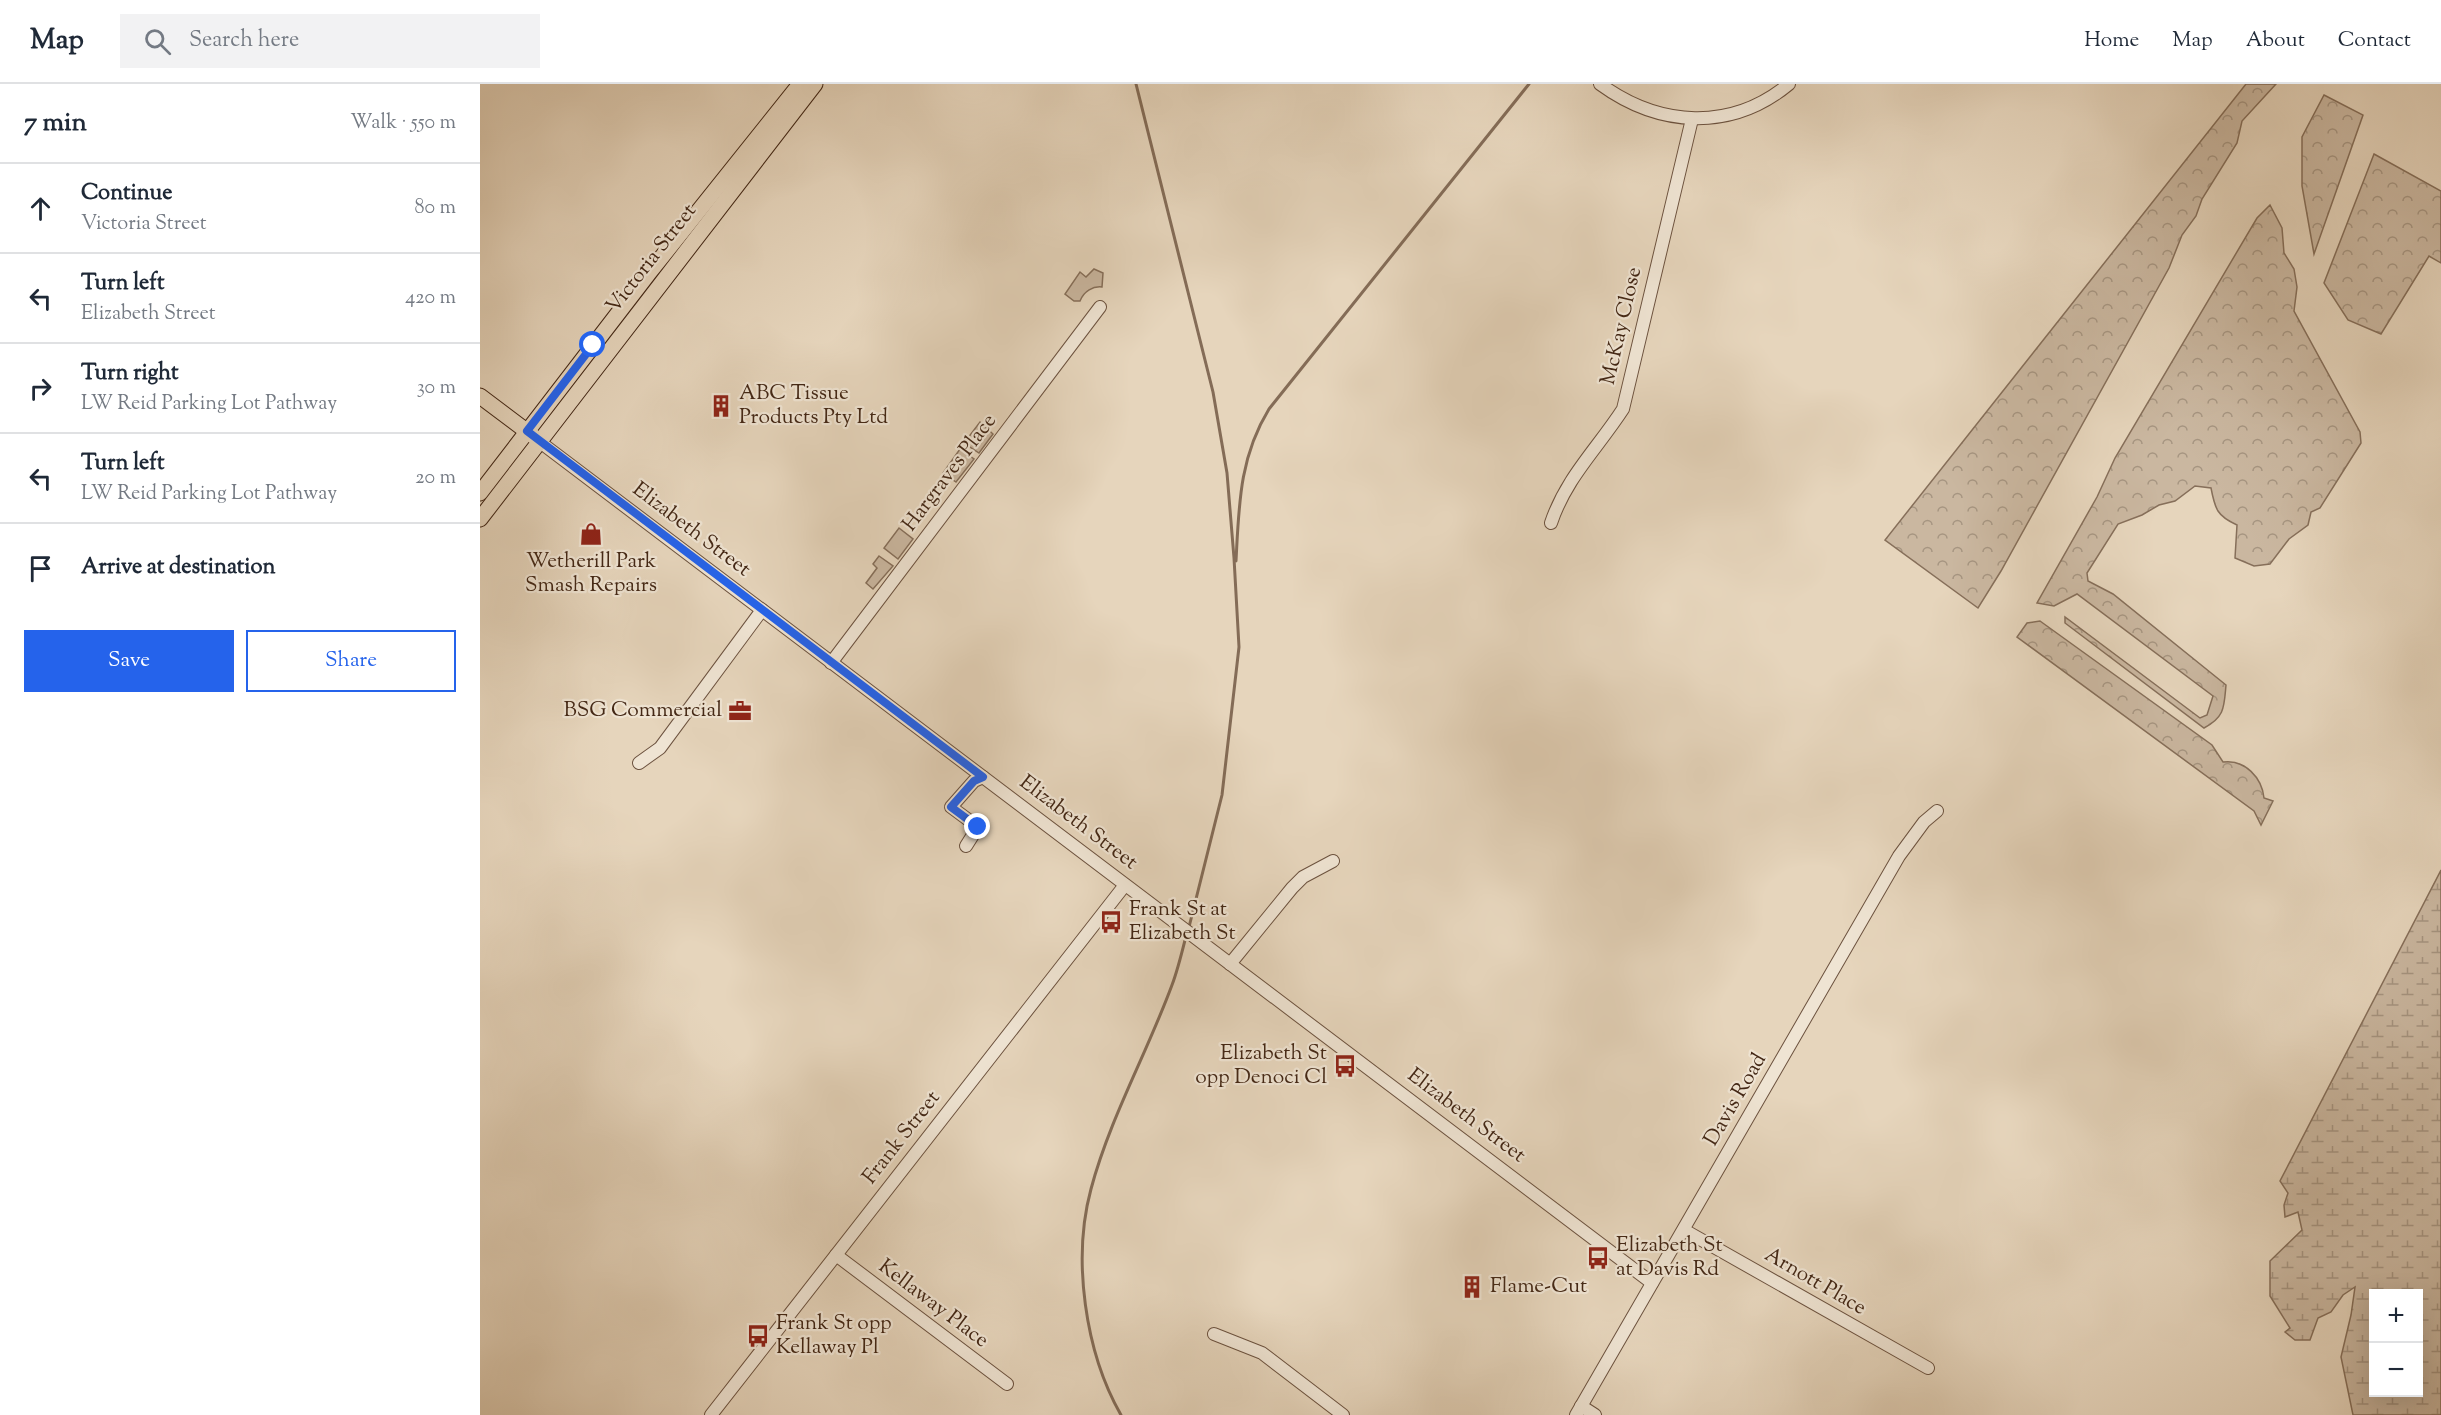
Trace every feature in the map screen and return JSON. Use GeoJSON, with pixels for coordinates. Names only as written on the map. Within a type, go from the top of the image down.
{"type":"FeatureCollection","features":[{"type":"Feature","properties":{"kind":"main road","name":"Victoria Street"},"geometry":{"type":"LineString","coordinates":[[480,493],[649,273],[800,84]]}},
{"type":"Feature","properties":{"kind":"main road","name":"Victoria Street"},"geometry":{"type":"LineString","coordinates":[[480,519],[815,84]]}},
{"type":"Feature","properties":{"kind":"main road","name":"Elizabeth Street"},"geometry":{"type":"LineString","coordinates":[[480,396],[540,442]]}},
{"type":"Feature","properties":{"kind":"street"},"geometry":{"type":"LineString","coordinates":[[1600,84],[1634,105],[1665,116],[1692,119],[1718,117],[1750,108],[1777,94],[1789,84]]}},
{"type":"Feature","properties":{"kind":"street","name":"McKay Close"},"geometry":{"type":"LineString","coordinates":[[1551,523],[1568,483],[1602,441],[1623,409],[1692,119]]}},
{"type":"Feature","properties":{"kind":"street","name":"Hargraves Place"},"geometry":{"type":"LineString","coordinates":[[831,663],[1100,307]]}},
{"type":"Feature","properties":{"kind":"street","name":"Elizabeth Street"},"geometry":{"type":"LineString","coordinates":[[540,442],[1652,1283]]}},
{"type":"Feature","properties":{"kind":"street"},"geometry":{"type":"LineString","coordinates":[[639,763],[660,748],[762,610]]}},
{"type":"Feature","properties":{"kind":"street"},"geometry":{"type":"LineString","coordinates":[[966,846],[978,827],[951,807],[974,781],[983,777]]}},
{"type":"Feature","properties":{"kind":"street","name":"Davis Road"},"geometry":{"type":"LineString","coordinates":[[1578,1411],[1899,856],[1923,822],[1937,811]]}},
{"type":"Feature","properties":{"kind":"street"},"geometry":{"type":"LineString","coordinates":[[1230,964],[1303,877],[1333,861]]}},
{"type":"Feature","properties":{"kind":"street","name":"Frank Street"},"geometry":{"type":"LineString","coordinates":[[711,1415],[1125,885]]}},
{"type":"Feature","properties":{"kind":"street","name":"Arnott Place"},"geometry":{"type":"LineString","coordinates":[[1684,1230],[1928,1368]]}},
{"type":"Feature","properties":{"kind":"street","name":"Kellaway Place"},"geometry":{"type":"LineString","coordinates":[[836,1255],[1007,1384]]}},
{"type":"Feature","properties":{"kind":"street"},"geometry":{"type":"LineString","coordinates":[[1214,1334],[1262,1353],[1343,1415]]}},
{"type":"Feature","properties":{"kind":"street"},"geometry":{"type":"LineString","coordinates":[[1578,1411],[1595,1415]]}},
{"type":"Feature","properties":{"kind":"green space"},"geometry":{"type":"Polygon","coordinates":[[[2246,84],[2276,84],[2242,121],[2237,143],[2202,199],[2196,216],[2182,235],[2169,268],[2001,571],[1978,608],[1885,540],[2246,84]]]}},
{"type":"Feature","properties":{"kind":"green space"},"geometry":{"type":"Polygon","coordinates":[[[2324,95],[2363,115],[2314,254],[2302,186],[2302,137],[2324,95]]]}},
{"type":"Feature","properties":{"kind":"green space"},"geometry":{"type":"Polygon","coordinates":[[[2374,154],[2441,191],[2441,263],[2429,256],[2381,334],[2348,320],[2324,283],[2374,154]]]}},
{"type":"Feature","properties":{"kind":"green space"},"geometry":{"type":"Polygon","coordinates":[[[2270,205],[2282,228],[2284,253],[2294,269],[2297,287],[2294,311],[2360,432],[2361,443],[2320,508],[2311,512],[2308,525],[2289,539],[2270,564],[2254,566],[2235,558],[2237,525],[2218,511],[2211,488],[2195,486],[2175,501],[2159,505],[2142,515],[2118,524],[2087,573],[2088,581],[2113,594],[2226,685],[2220,715],[2204,728],[2065,623],[2065,617],[2200,718],[2207,715],[2213,696],[2077,594],[2054,606],[2037,603],[2097,497],[2115,458],[2257,218],[2270,205]]]}},
{"type":"Feature","properties":{"kind":"green space"},"geometry":{"type":"Polygon","coordinates":[[[1094,269],[1103,273],[1102,287],[1089,290],[1080,301],[1074,301],[1065,294],[1080,272],[1086,277],[1094,269]]]}},
{"type":"Feature","properties":{"kind":"green space"},"geometry":{"type":"Polygon","coordinates":[[[980,422],[993,434],[979,453],[964,443],[980,422]]]}},
{"type":"Feature","properties":{"kind":"green space"},"geometry":{"type":"Polygon","coordinates":[[[960,449],[974,459],[956,482],[943,473],[960,449]]]}},
{"type":"Feature","properties":{"kind":"green space"},"geometry":{"type":"Polygon","coordinates":[[[899,528],[913,539],[898,559],[884,548],[899,528]]]}},
{"type":"Feature","properties":{"kind":"green space"},"geometry":{"type":"Polygon","coordinates":[[[879,556],[893,566],[873,589],[866,583],[877,568],[873,564],[879,556]]]}},
{"type":"Feature","properties":{"kind":"green space"},"geometry":{"type":"Polygon","coordinates":[[[2040,621],[2212,745],[2223,762],[2238,764],[2251,771],[2260,784],[2264,798],[2273,801],[2261,825],[2254,811],[2017,637],[2027,623],[2040,621]]]}},
{"type":"Feature","properties":{"kind":"green space"},"geometry":{"type":"Polygon","coordinates":[[[2441,870],[2441,1415],[2353,1415],[2341,1357],[2355,1287],[2343,1295],[2331,1312],[2318,1318],[2310,1340],[2295,1340],[2285,1332],[2290,1328],[2270,1296],[2270,1261],[2302,1230],[2298,1212],[2285,1217],[2284,1205],[2288,1193],[2280,1181],[2441,870]]]}},
{"type":"Feature","properties":{"kind":"waterway"},"geometry":{"type":"LineString","coordinates":[[1136,84],[1213,392],[1227,473],[1234,558],[1239,647],[1222,795],[1189,927]]}},
{"type":"Feature","properties":{"kind":"waterway"},"geometry":{"type":"LineString","coordinates":[[1236,561],[1240,502],[1246,464],[1259,427],[1269,409],[1529,84]]}},
{"type":"Feature","properties":{"kind":"waterway"},"geometry":{"type":"LineString","coordinates":[[1121,1415],[1098,1363],[1085,1305],[1083,1275],[1085,1216],[1108,1137],[1172,985],[1186,936]]}},
{"type":"Feature","properties":{"kind":"place","name":"ABC Tissue Products Pty Ltd"},"geometry":{"type":"Point","coordinates":[721,406]}},
{"type":"Feature","properties":{"kind":"place","name":"Wetherill Park Smash Repairs"},"geometry":{"type":"Point","coordinates":[591,534]}},
{"type":"Feature","properties":{"kind":"place","name":"BSG Commercial"},"geometry":{"type":"Point","coordinates":[740,711]}},
{"type":"Feature","properties":{"kind":"place","name":"Frank St at Elizabeth St"},"geometry":{"type":"Point","coordinates":[1111,922]}},
{"type":"Feature","properties":{"kind":"place","name":"Elizabeth St opp Denoci Cl"},"geometry":{"type":"Point","coordinates":[1345,1066]}},
{"type":"Feature","properties":{"kind":"place","name":"Elizabeth St at Davis Rd"},"geometry":{"type":"Point","coordinates":[1598,1258]}},
{"type":"Feature","properties":{"kind":"place","name":"Flame-Cut"},"geometry":{"type":"Point","coordinates":[1472,1287]}},
{"type":"Feature","properties":{"kind":"place","name":"Frank St opp Kellaway Pl"},"geometry":{"type":"Point","coordinates":[758,1336]}},
{"type":"Feature","properties":{"kind":"route"},"geometry":{"type":"LineString","coordinates":[[593,345],[527,431],[983,777],[974,781],[951,807],[978,827]]}}]}
